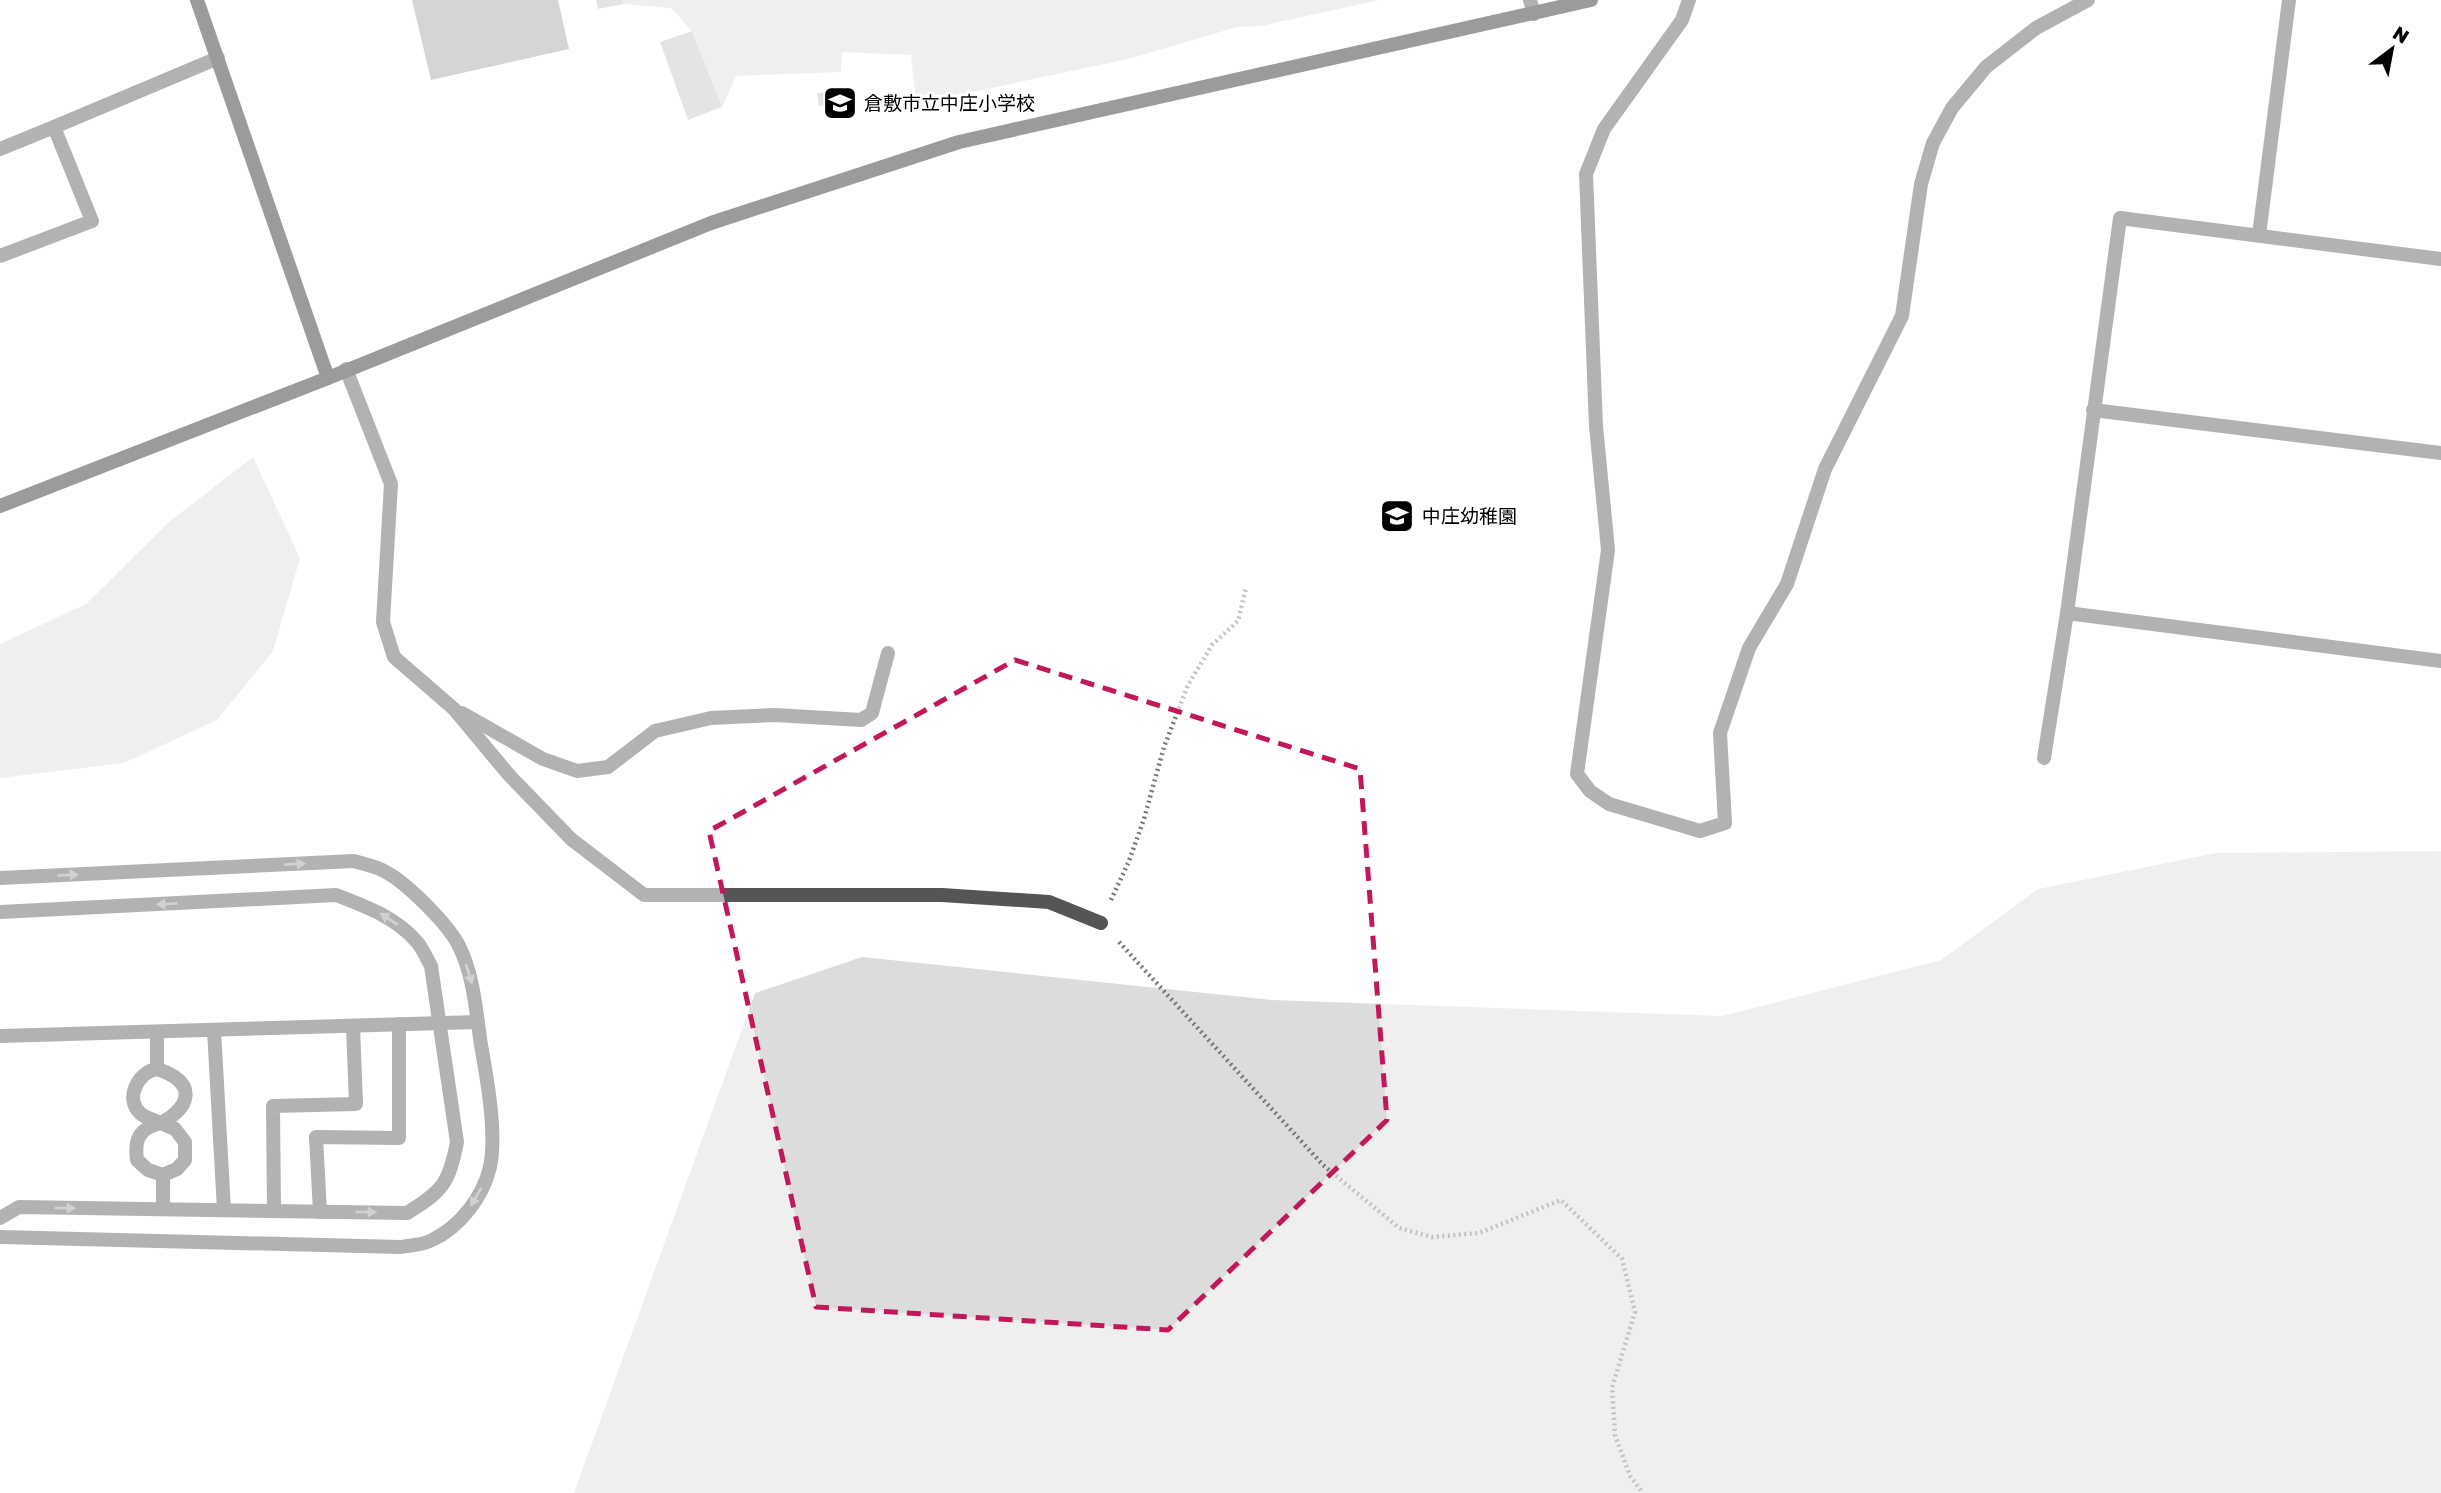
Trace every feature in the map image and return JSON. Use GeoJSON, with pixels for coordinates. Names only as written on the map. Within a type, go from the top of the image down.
{"type":"FeatureCollection","features":[{"type":"Feature","properties":{"kind":"street"},"geometry":{"type":"LineString","coordinates":[[198,0],[328,378]]}},
{"type":"Feature","properties":{"kind":"street"},"geometry":{"type":"LineString","coordinates":[[0,506],[328,378],[711,223],[959,142],[1532,7],[1591,0]]}},
{"type":"Feature","properties":{"kind":"street"},"geometry":{"type":"LineString","coordinates":[[1689,0],[1682,20],[1604,129],[1586,174],[1596,426],[1608,550],[1577,774],[1590,791],[1609,804],[1700,831],[1725,823],[1720,733],[1749,648],[1787,584],[1825,469],[1902,316],[1921,184],[1933,143],[1952,108],[1986,67],[2036,28],[2088,0]]}},
{"type":"Feature","properties":{"kind":"street"},"geometry":{"type":"LineString","coordinates":[[2259,234],[2289,0]]}},
{"type":"Feature","properties":{"kind":"street"},"geometry":{"type":"LineString","coordinates":[[0,149],[218,58]]}},
{"type":"Feature","properties":{"kind":"street"},"geometry":{"type":"LineString","coordinates":[[0,256],[92,221],[54,127]]}},
{"type":"Feature","properties":{"kind":"street"},"geometry":{"type":"LineString","coordinates":[[2044,758],[2067,614],[2120,218],[2441,259]]}},
{"type":"Feature","properties":{"kind":"street"},"geometry":{"type":"LineString","coordinates":[[345,369],[391,484],[383,622],[394,657],[454,709],[509,775],[570,839],[644,895],[942,895],[1049,902],[1101,923]]}},
{"type":"Feature","properties":{"kind":"street"},"geometry":{"type":"LineString","coordinates":[[2093,410],[2441,453]]}},
{"type":"Feature","properties":{"kind":"street"},"geometry":{"type":"LineString","coordinates":[[2067,614],[2441,661]]}},
{"type":"Feature","properties":{"kind":"street"},"geometry":{"type":"LineString","coordinates":[[454,709],[543,759],[577,771],[608,766],[655,731],[711,718],[775,715],[861,720],[872,713],[888,653]]}},
{"type":"Feature","properties":{"kind":"street"},"geometry":{"type":"LineString","coordinates":[[0,878],[354,861],[384,870],[408,888],[437,917],[459,945],[472,984],[489,1094],[490,1167],[478,1197],[457,1224],[431,1241],[401,1248],[0,1237]]}},
{"type":"Feature","properties":{"kind":"street"},"geometry":{"type":"LineString","coordinates":[[0,912],[336,895],[377,912],[397,924],[418,943],[431,966],[457,1142],[452,1166],[444,1184],[432,1198],[407,1213],[19,1207],[0,1218]]}},
{"type":"Feature","properties":{"kind":"street"},"geometry":{"type":"LineString","coordinates":[[0,1036],[478,1022]]}},
{"type":"Feature","properties":{"kind":"street"},"geometry":{"type":"LineString","coordinates":[[320,1212],[316,1137],[399,1138],[400,1024]]}},
{"type":"Feature","properties":{"kind":"street"},"geometry":{"type":"LineString","coordinates":[[274,1211],[273,1106],[356,1104],[353,1026]]}},
{"type":"Feature","properties":{"kind":"street"},"geometry":{"type":"LineString","coordinates":[[214,1030],[224,1210]]}},
{"type":"Feature","properties":{"kind":"street"},"geometry":{"type":"LineString","coordinates":[[157,1032],[157,1069]]}},
{"type":"Feature","properties":{"kind":"street"},"geometry":{"type":"LineString","coordinates":[[161,1123],[138,1111],[133,1102],[133,1094],[141,1077],[148,1070],[157,1069],[178,1079],[184,1087],[184,1104],[181,1109],[161,1123],[147,1126],[138,1137],[135,1150],[137,1160],[148,1170],[163,1175],[177,1168],[185,1160],[185,1142],[175,1129],[161,1123]]}},
{"type":"Feature","properties":{"kind":"street"},"geometry":{"type":"LineString","coordinates":[[163,1175],[163,1209]]}},
{"type":"Feature","properties":{"kind":"path"},"geometry":{"type":"LineString","coordinates":[[1246,588],[1238,621],[1212,645],[1188,685],[1164,747],[1129,862],[1101,923],[1323,1165],[1399,1228],[1432,1237],[1479,1233],[1561,1200],[1622,1259],[1635,1312],[1612,1388],[1615,1435],[1630,1476],[1643,1493]]}},
{"type":"Feature","properties":{"kind":"highlighted area"},"geometry":{"type":"Polygon","coordinates":[[[1015,660],[1360,769],[1387,1120],[1168,1330],[816,1307],[709,831],[1015,660]]]}},
{"type":"Feature","properties":{"kind":"shaded area"},"geometry":{"type":"Polygon","coordinates":[[[412,0],[558,0],[569,49],[431,80],[412,0]]]}},
{"type":"Feature","properties":{"kind":"shaded area"},"geometry":{"type":"Polygon","coordinates":[[[623,0],[1379,0],[1261,26],[1237,27],[1128,59],[916,102],[911,55],[842,52],[841,72],[736,76],[722,107],[692,31],[671,8],[624,4],[623,0]]]}},
{"type":"Feature","properties":{"kind":"shaded area"},"geometry":{"type":"Polygon","coordinates":[[[253,457],[300,558],[273,651],[217,720],[124,763],[0,778],[0,644],[86,604],[169,522],[253,457]]]}},
{"type":"Feature","properties":{"kind":"shaded area"},"geometry":{"type":"Polygon","coordinates":[[[2441,851],[2441,1493],[574,1493],[755,993],[862,957],[1272,1000],[1722,1016],[1941,960],[2038,889],[2216,853],[2441,851]]]}},
{"type":"Feature","properties":{"kind":"building"},"geometry":{"type":"Polygon","coordinates":[[[596,0],[623,0],[624,4],[598,9],[596,0]]]}},
{"type":"Feature","properties":{"kind":"building"},"geometry":{"type":"Polygon","coordinates":[[[692,31],[722,107],[688,120],[660,42],[692,31]]]}},
{"type":"Feature","properties":{"kind":"building"},"geometry":{"type":"Polygon","coordinates":[[[817,93],[831,93],[831,104],[819,106],[817,93]]]}},
{"type":"Feature","properties":{"kind":"place","name":"倉敷市立中庄小学校"},"geometry":{"type":"Point","coordinates":[840,103]}},
{"type":"Feature","properties":{"kind":"place","name":"中庄幼稚園"},"geometry":{"type":"Point","coordinates":[1397,516]}}]}
